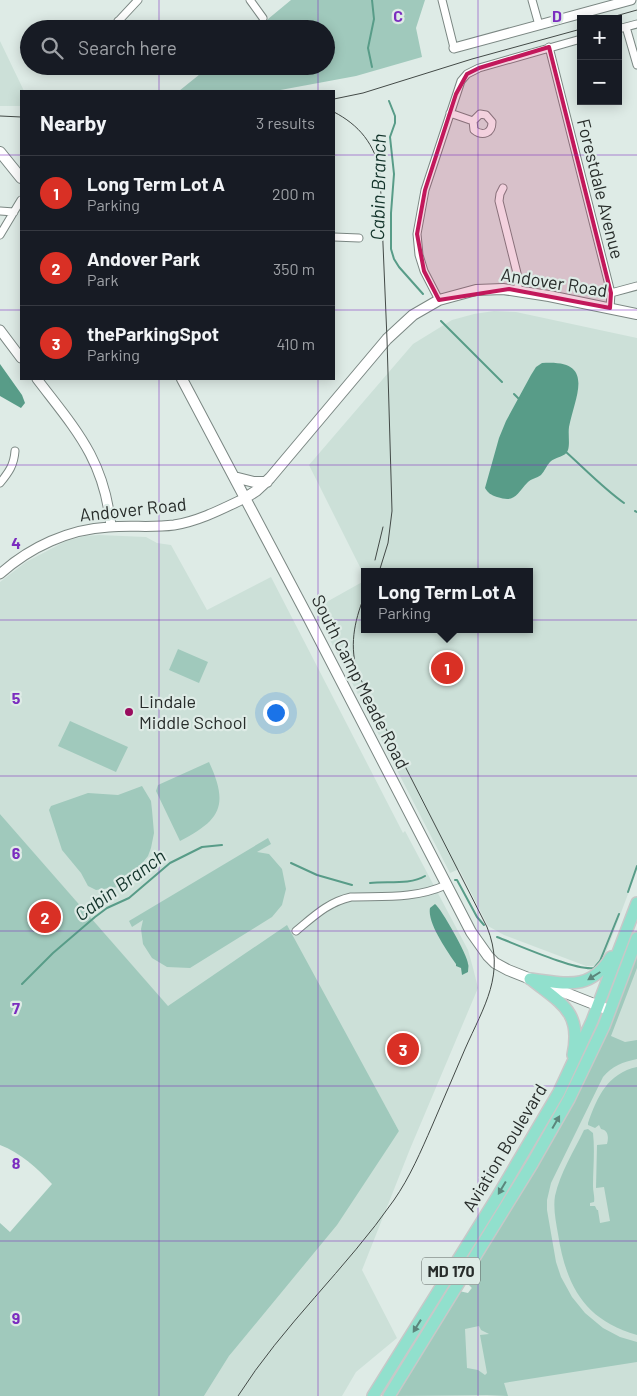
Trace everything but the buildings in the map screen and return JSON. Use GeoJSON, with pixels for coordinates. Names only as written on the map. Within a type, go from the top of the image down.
{"type":"FeatureCollection","features":[{"type":"Feature","properties":{"kind":"main road"},"geometry":{"type":"LineString","coordinates":[[0,152],[20,177]]}},
{"type":"Feature","properties":{"kind":"main road","name":"Andover Road"},"geometry":{"type":"LineString","coordinates":[[245,498],[267,482],[387,339],[413,315],[439,300],[483,289],[518,290],[637,314]]}},
{"type":"Feature","properties":{"kind":"main road","name":"South Camp Meade Road"},"geometry":{"type":"LineString","coordinates":[[183,380],[471,932],[488,956],[499,965],[530,979]]}},
{"type":"Feature","properties":{"kind":"main road"},"geometry":{"type":"LineString","coordinates":[[234,477],[254,482],[267,482]]}},
{"type":"Feature","properties":{"kind":"main road","name":"Aviation Boulevard"},"geometry":{"type":"LineString","coordinates":[[373,1396],[500,1192],[569,1072],[598,1006],[637,903]]}},
{"type":"Feature","properties":{"kind":"main road"},"geometry":{"type":"LineString","coordinates":[[530,979],[573,984],[591,979],[605,968],[630,922]]}},
{"type":"Feature","properties":{"kind":"main road","name":"Aviation Boulevard"},"geometry":{"type":"LineString","coordinates":[[389,1396],[552,1129],[585,1068],[610,1010],[637,938]]}},
{"type":"Feature","properties":{"kind":"main road","name":"MD 170"},"geometry":{"type":"LineString","coordinates":[[530,979],[610,1010]]}},
{"type":"Feature","properties":{"kind":"main road","name":"MD 170"},"geometry":{"type":"LineString","coordinates":[[530,979],[563,1005],[572,1017],[576,1038],[569,1072]]}},
{"type":"Feature","properties":{"kind":"street"},"geometry":{"type":"LineString","coordinates":[[119,20],[138,0]]}},
{"type":"Feature","properties":{"kind":"street"},"geometry":{"type":"LineString","coordinates":[[250,0],[263,18]]}},
{"type":"Feature","properties":{"kind":"street"},"geometry":{"type":"LineString","coordinates":[[442,0],[454,48],[620,1],[630,0]]}},
{"type":"Feature","properties":{"kind":"street"},"geometry":{"type":"LineString","coordinates":[[532,0],[539,25]]}},
{"type":"Feature","properties":{"kind":"street"},"geometry":{"type":"LineString","coordinates":[[622,28],[637,24]]}},
{"type":"Feature","properties":{"kind":"street"},"geometry":{"type":"LineString","coordinates":[[626,27],[637,65]]}},
{"type":"Feature","properties":{"kind":"street"},"geometry":{"type":"LineString","coordinates":[[439,300],[424,271],[419,255],[417,234],[425,190],[461,82],[468,74],[479,68],[577,40]]}},
{"type":"Feature","properties":{"kind":"street","name":"Forestdale Avenue"},"geometry":{"type":"LineString","coordinates":[[549,48],[611,293],[610,308]]}},
{"type":"Feature","properties":{"kind":"street"},"geometry":{"type":"LineString","coordinates":[[450,113],[473,120]]}},
{"type":"Feature","properties":{"kind":"street"},"geometry":{"type":"LineString","coordinates":[[503,188],[499,202],[518,277],[518,290]]}},
{"type":"Feature","properties":{"kind":"street"},"geometry":{"type":"LineString","coordinates":[[0,235],[20,202]]}},
{"type":"Feature","properties":{"kind":"street"},"geometry":{"type":"LineString","coordinates":[[0,211],[14,212]]}},
{"type":"Feature","properties":{"kind":"street"},"geometry":{"type":"LineString","coordinates":[[335,237],[359,238]]}},
{"type":"Feature","properties":{"kind":"street"},"geometry":{"type":"LineString","coordinates":[[611,293],[637,286]]}},
{"type":"Feature","properties":{"kind":"street"},"geometry":{"type":"LineString","coordinates":[[0,330],[20,357]]}},
{"type":"Feature","properties":{"kind":"street"},"geometry":{"type":"LineString","coordinates":[[38,380],[89,449],[103,484],[111,526]]}},
{"type":"Feature","properties":{"kind":"street"},"geometry":{"type":"LineString","coordinates":[[0,483],[11,470],[15,451]]}},
{"type":"Feature","properties":{"kind":"street","name":"Andover Road"},"geometry":{"type":"LineString","coordinates":[[0,574],[22,557],[52,540],[74,532],[111,526],[145,527],[175,525],[211,514],[245,498]]}},
{"type":"Feature","properties":{"kind":"street"},"geometry":{"type":"LineString","coordinates":[[296,931],[324,908],[340,899],[415,895],[432,892],[446,885]]}},
{"type":"Feature","properties":{"kind":"highlighted area"},"geometry":{"type":"Polygon","coordinates":[[[549,47],[611,293],[610,308],[509,289],[439,300],[424,271],[417,234],[425,190],[456,94],[467,74],[479,68],[549,47]]]}},
{"type":"Feature","properties":{"kind":"shaded area"},"geometry":{"type":"Polygon","coordinates":[[[291,0],[425,0],[416,28],[422,57],[356,76],[280,90],[180,90],[199,75],[335,75],[335,20],[267,20],[291,0]]]}},
{"type":"Feature","properties":{"kind":"shaded area"},"geometry":{"type":"Polygon","coordinates":[[[0,41],[24,90],[20,90],[20,106],[0,106],[0,41]]]}},
{"type":"Feature","properties":{"kind":"shaded area"},"geometry":{"type":"Polygon","coordinates":[[[494,311],[516,312],[637,338],[637,870],[604,958],[593,966],[586,966],[504,935],[488,926],[459,869],[450,873],[314,609],[361,583],[361,633],[533,633],[533,568],[361,569],[309,465],[413,344],[452,320],[494,311]]]}},
{"type":"Feature","properties":{"kind":"shaded area"},"geometry":{"type":"Polygon","coordinates":[[[542,363],[559,363],[570,367],[576,373],[578,392],[569,427],[568,450],[565,454],[550,462],[541,475],[529,481],[515,496],[503,499],[490,494],[485,488],[499,438],[531,375],[536,367],[542,363]]]}},
{"type":"Feature","properties":{"kind":"shaded area"},"geometry":{"type":"Polygon","coordinates":[[[0,364],[22,395],[25,403],[21,408],[0,396],[0,364]]]}},
{"type":"Feature","properties":{"kind":"shaded area"},"geometry":{"type":"Polygon","coordinates":[[[85,536],[146,537],[157,543],[171,545],[207,610],[271,577],[403,833],[405,831],[468,950],[478,988],[410,1149],[362,1270],[397,1338],[356,1372],[342,1396],[204,1396],[229,1356],[399,1131],[287,929],[179,1019],[0,814],[0,582],[26,562],[66,541],[85,536]]]}},
{"type":"Feature","properties":{"kind":"shaded area"},"geometry":{"type":"Polygon","coordinates":[[[178,649],[208,662],[199,683],[169,670],[178,649]]]}},
{"type":"Feature","properties":{"kind":"shaded area"},"geometry":{"type":"Polygon","coordinates":[[[70,721],[128,747],[116,772],[58,746],[70,721]]]}},
{"type":"Feature","properties":{"kind":"shaded area"},"geometry":{"type":"Polygon","coordinates":[[[209,762],[219,790],[217,810],[205,826],[180,841],[156,791],[158,785],[209,762]]]}},
{"type":"Feature","properties":{"kind":"shaded area"},"geometry":{"type":"Polygon","coordinates":[[[142,786],[151,801],[154,833],[148,856],[135,872],[118,887],[96,890],[88,886],[81,873],[62,850],[49,810],[51,806],[88,793],[118,795],[142,786]]]}},
{"type":"Feature","properties":{"kind":"shaded area"},"geometry":{"type":"Polygon","coordinates":[[[0,814],[168,1006],[287,925],[399,1131],[337,1225],[229,1356],[204,1396],[0,1396],[0,1223],[10,1232],[52,1184],[15,1152],[0,1145],[0,814]]]}},
{"type":"Feature","properties":{"kind":"shaded area"},"geometry":{"type":"Polygon","coordinates":[[[268,838],[271,844],[257,852],[269,854],[282,869],[286,889],[282,905],[272,917],[190,968],[167,967],[152,958],[143,944],[141,929],[143,920],[132,927],[129,921],[268,838]]]}},
{"type":"Feature","properties":{"kind":"shaded area"},"geometry":{"type":"Polygon","coordinates":[[[435,904],[448,923],[467,959],[468,972],[462,975],[461,968],[456,966],[435,929],[430,908],[435,904]]]}},
{"type":"Feature","properties":{"kind":"shaded area"},"geometry":{"type":"Polygon","coordinates":[[[637,947],[637,968],[611,1036],[625,1042],[637,1040],[637,1059],[618,1065],[603,1077],[551,1183],[547,1210],[556,1262],[561,1277],[572,1297],[585,1313],[603,1328],[620,1337],[637,1342],[637,1362],[504,1383],[508,1396],[396,1396],[459,1291],[468,1293],[472,1288],[465,1281],[537,1165],[637,947]],[[479,1326],[465,1329],[467,1368],[478,1370],[485,1375],[487,1373],[480,1335],[489,1334],[481,1330],[479,1326]]]}},
{"type":"Feature","properties":{"kind":"shaded area"},"geometry":{"type":"Polygon","coordinates":[[[637,966],[637,1396],[407,1396],[476,1280],[608,1039],[637,966]]]}},
{"type":"Feature","properties":{"kind":"shaded area"},"geometry":{"type":"Polygon","coordinates":[[[637,1067],[637,1335],[603,1320],[581,1298],[566,1269],[554,1205],[557,1187],[564,1171],[584,1130],[588,1129],[593,1133],[594,1146],[594,1202],[590,1203],[590,1206],[595,1206],[598,1210],[600,1223],[610,1221],[604,1187],[596,1188],[597,1145],[607,1144],[607,1134],[599,1125],[595,1128],[588,1125],[588,1123],[595,1104],[611,1080],[627,1070],[637,1067]]]}},
{"type":"Feature","properties":{"kind":"waterway","name":"Cabin Branch"},"geometry":{"type":"LineString","coordinates":[[372,0],[374,19],[368,48],[372,67]]}},
{"type":"Feature","properties":{"kind":"waterway","name":"Cabin Branch"},"geometry":{"type":"LineString","coordinates":[[389,101],[395,116],[395,123],[390,137],[394,174],[391,249],[399,267],[423,294]]}},
{"type":"Feature","properties":{"kind":"waterway","name":"Cabin Branch"},"geometry":{"type":"LineString","coordinates":[[441,321],[502,382]]}},
{"type":"Feature","properties":{"kind":"waterway","name":"Cabin Branch"},"geometry":{"type":"LineString","coordinates":[[514,394],[520,400]]}},
{"type":"Feature","properties":{"kind":"waterway","name":"Cabin Branch"},"geometry":{"type":"LineString","coordinates":[[566,452],[601,485],[624,503]]}},
{"type":"Feature","properties":{"kind":"waterway","name":"Cabin Branch"},"geometry":{"type":"LineString","coordinates":[[22,984],[53,953],[95,917],[107,908],[129,898],[170,863],[202,847],[222,845]]}},
{"type":"Feature","properties":{"kind":"waterway","name":"Cabin Branch"},"geometry":{"type":"LineString","coordinates":[[291,863],[317,875],[352,885]]}},
{"type":"Feature","properties":{"kind":"waterway","name":"Cabin Branch"},"geometry":{"type":"LineString","coordinates":[[628,892],[637,866]]}},
{"type":"Feature","properties":{"kind":"waterway","name":"Cabin Branch"},"geometry":{"type":"LineString","coordinates":[[370,883],[405,882],[425,876]]}},
{"type":"Feature","properties":{"kind":"waterway","name":"Cabin Branch"},"geometry":{"type":"LineString","coordinates":[[455,880],[457,880],[477,917],[484,925]]}},
{"type":"Feature","properties":{"kind":"waterway","name":"Cabin Branch"},"geometry":{"type":"LineString","coordinates":[[497,937],[561,962],[574,966],[594,968],[600,961],[619,914]]}},
{"type":"Feature","properties":{"kind":"tram line"},"geometry":{"type":"LineString","coordinates":[[619,15],[637,10]]}},
{"type":"Feature","properties":{"kind":"tram line"},"geometry":{"type":"LineString","coordinates":[[335,99],[363,93],[472,59],[577,30]]}},
{"type":"Feature","properties":{"kind":"tram line"},"geometry":{"type":"LineString","coordinates":[[335,113],[358,129],[370,144],[380,173],[392,511],[388,543],[380,568]]}},
{"type":"Feature","properties":{"kind":"tram line"},"geometry":{"type":"LineString","coordinates":[[0,116],[20,117]]}},
{"type":"Feature","properties":{"kind":"tram line"},"geometry":{"type":"LineString","coordinates":[[375,560],[383,527]]}},
{"type":"Feature","properties":{"kind":"tram line"},"geometry":{"type":"LineString","coordinates":[[238,1396],[275,1345],[356,1250],[400,1191],[419,1154],[479,1018],[490,990],[493,975],[494,960],[487,927],[358,674],[353,644],[355,625],[361,606]]}},
{"type":"Feature","properties":{"kind":"place","name":"Long Term Lot A"},"geometry":{"type":"Point","coordinates":[447,668]}},
{"type":"Feature","properties":{"kind":"place","name":"Lindale Middle School"},"geometry":{"type":"Point","coordinates":[129,712]}},
{"type":"Feature","properties":{"kind":"place","name":"Andover Park"},"geometry":{"type":"Point","coordinates":[45,917]}},
{"type":"Feature","properties":{"kind":"place","name":"theParkingSpot"},"geometry":{"type":"Point","coordinates":[403,1049]}}]}
